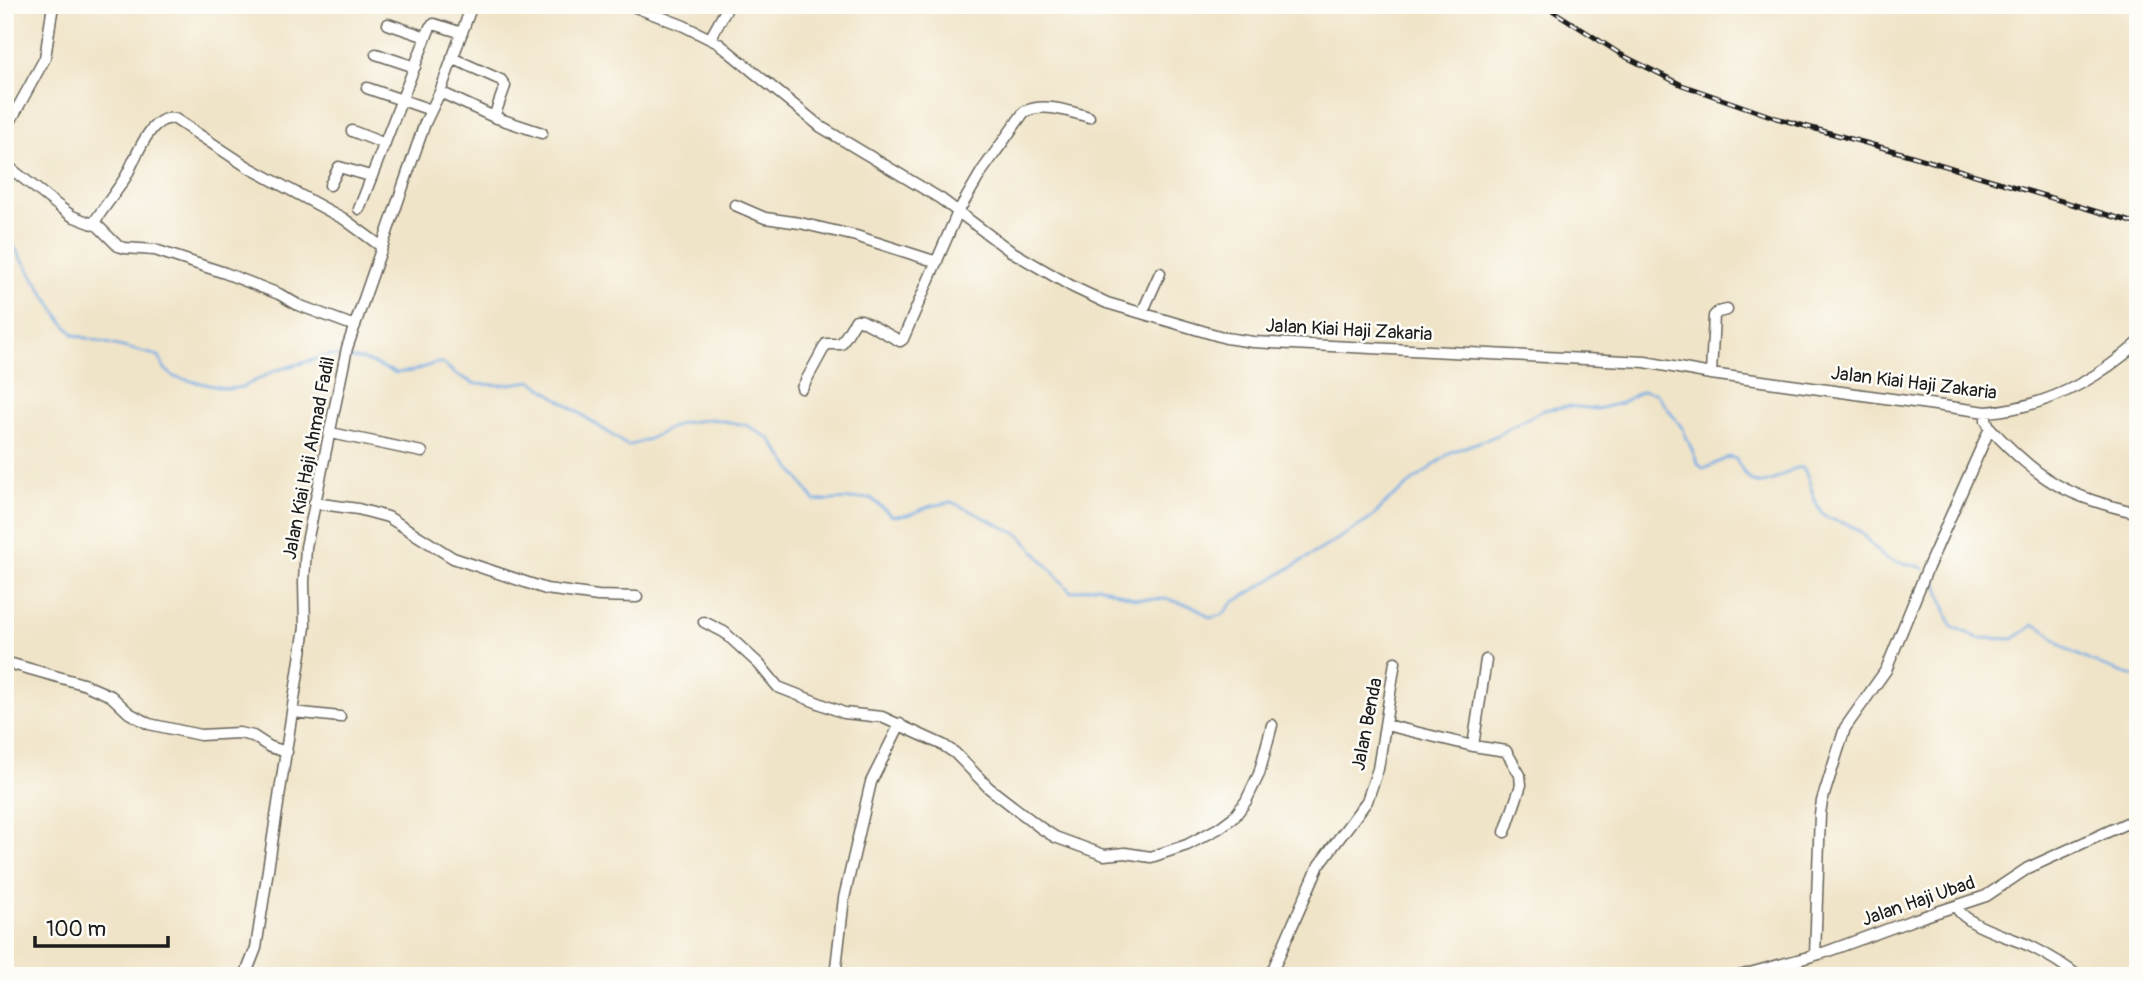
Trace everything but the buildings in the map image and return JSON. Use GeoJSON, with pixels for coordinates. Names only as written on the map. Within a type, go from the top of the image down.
{"type":"FeatureCollection","features":[{"type":"Feature","properties":{"kind":"street"},"geometry":{"type":"LineString","coordinates":[[5,131],[45,58],[53,5]]}},
{"type":"Feature","properties":{"kind":"street","name":"Jalan Kiai Haji Ahmad Fadil"},"geometry":{"type":"LineString","coordinates":[[245,976],[257,948],[293,712],[305,627],[306,547],[347,348],[431,110],[472,5]]}},
{"type":"Feature","properties":{"kind":"street","name":"Jalan Kiai Haji Zakaria"},"geometry":{"type":"LineString","coordinates":[[630,5],[710,39],[821,127],[901,174],[1009,250],[1073,287],[1107,303],[1245,341],[1645,362],[1711,374],[1986,412],[2018,408],[2069,391],[2114,364],[2138,343]]}},
{"type":"Feature","properties":{"kind":"street"},"geometry":{"type":"LineString","coordinates":[[710,39],[726,10]]}},
{"type":"Feature","properties":{"kind":"street"},"geometry":{"type":"LineString","coordinates":[[388,24],[426,37]]}},
{"type":"Feature","properties":{"kind":"street"},"geometry":{"type":"LineString","coordinates":[[359,209],[430,27],[434,24],[462,33]]}},
{"type":"Feature","properties":{"kind":"street"},"geometry":{"type":"LineString","coordinates":[[376,54],[415,67]]}},
{"type":"Feature","properties":{"kind":"street"},"geometry":{"type":"LineString","coordinates":[[452,58],[503,82],[504,94],[494,117]]}},
{"type":"Feature","properties":{"kind":"street"},"geometry":{"type":"LineString","coordinates":[[367,88],[431,110]]}},
{"type":"Feature","properties":{"kind":"street"},"geometry":{"type":"LineString","coordinates":[[440,92],[494,117],[542,133]]}},
{"type":"Feature","properties":{"kind":"street"},"geometry":{"type":"LineString","coordinates":[[802,388],[827,344],[841,344],[856,320],[861,320],[900,341],[904,339],[958,212],[982,171],[1024,112],[1034,107],[1066,110],[1089,117]]}},
{"type":"Feature","properties":{"kind":"street"},"geometry":{"type":"LineString","coordinates":[[93,224],[126,177],[137,150],[162,120],[169,117],[248,167],[344,219],[382,247]]}},
{"type":"Feature","properties":{"kind":"street"},"geometry":{"type":"LineString","coordinates":[[352,131],[385,144]]}},
{"type":"Feature","properties":{"kind":"street"},"geometry":{"type":"LineString","coordinates":[[5,164],[61,208],[93,224],[118,246],[155,250],[225,273],[355,327]]}},
{"type":"Feature","properties":{"kind":"street"},"geometry":{"type":"LineString","coordinates":[[330,185],[340,167],[370,176]]}},
{"type":"Feature","properties":{"kind":"street"},"geometry":{"type":"LineString","coordinates":[[735,205],[765,218],[843,233],[936,262]]}},
{"type":"Feature","properties":{"kind":"street"},"geometry":{"type":"LineString","coordinates":[[1142,313],[1160,273]]}},
{"type":"Feature","properties":{"kind":"street"},"geometry":{"type":"LineString","coordinates":[[1711,374],[1714,316],[1727,310]]}},
{"type":"Feature","properties":{"kind":"street"},"geometry":{"type":"LineString","coordinates":[[1986,412],[1990,428],[2031,469],[2067,491],[2138,513]]}},
{"type":"Feature","properties":{"kind":"street"},"geometry":{"type":"LineString","coordinates":[[1815,955],[1814,925],[1822,801],[1847,724],[1886,670],[1926,571],[1990,428]]}},
{"type":"Feature","properties":{"kind":"street"},"geometry":{"type":"LineString","coordinates":[[331,433],[422,453]]}},
{"type":"Feature","properties":{"kind":"street"},"geometry":{"type":"LineString","coordinates":[[314,503],[358,509],[388,517],[453,558],[546,589],[598,596],[637,597]]}},
{"type":"Feature","properties":{"kind":"street"},"geometry":{"type":"LineString","coordinates":[[704,622],[724,632],[759,664],[778,687],[844,713],[882,717],[950,749],[989,788],[1026,818],[1055,836],[1104,855],[1125,853],[1151,858],[1187,845],[1235,816],[1246,801],[1259,774],[1272,725]]}},
{"type":"Feature","properties":{"kind":"street"},"geometry":{"type":"LineString","coordinates":[[1474,746],[1486,660]]}},
{"type":"Feature","properties":{"kind":"street"},"geometry":{"type":"LineString","coordinates":[[5,662],[83,684],[111,696],[129,713],[149,724],[200,734],[239,733],[253,736],[270,747],[287,752]]}},
{"type":"Feature","properties":{"kind":"street","name":"Jalan Benda"},"geometry":{"type":"LineString","coordinates":[[1270,976],[1319,865],[1367,801],[1378,769],[1395,662]]}},
{"type":"Feature","properties":{"kind":"street"},"geometry":{"type":"LineString","coordinates":[[293,712],[340,717]]}},
{"type":"Feature","properties":{"kind":"street"},"geometry":{"type":"LineString","coordinates":[[835,976],[844,898],[871,782],[900,724]]}},
{"type":"Feature","properties":{"kind":"street"},"geometry":{"type":"LineString","coordinates":[[1386,725],[1506,751],[1520,775],[1521,785],[1506,832]]}},
{"type":"Feature","properties":{"kind":"street","name":"Jalan Haji Ubad"},"geometry":{"type":"LineString","coordinates":[[1739,976],[1815,955],[1910,920],[1986,896],[2028,868],[2138,818]]}},
{"type":"Feature","properties":{"kind":"street"},"geometry":{"type":"LineString","coordinates":[[1956,907],[1967,919],[2059,961],[2078,976]]}},
{"type":"Feature","properties":{"kind":"waterway"},"geometry":{"type":"LineString","coordinates":[[5,233],[74,335],[159,356],[165,369],[174,377],[227,389],[243,387],[274,371],[330,355],[342,357]]}},
{"type":"Feature","properties":{"kind":"waterway"},"geometry":{"type":"LineString","coordinates":[[349,358],[364,360],[396,373],[443,363],[455,374],[476,384],[502,385],[532,381],[628,446],[680,423],[712,419],[746,425],[770,439],[815,501],[871,498],[892,516],[908,515],[931,506],[952,502],[1020,535],[1071,592],[1098,586],[1136,599],[1167,599],[1195,607],[1210,618],[1222,615],[1234,602],[1369,520],[1389,500],[1451,452],[1493,437],[1543,410],[1568,406],[1597,409],[1621,403],[1642,391],[1656,393],[1683,429],[1698,464],[1704,469],[1729,457],[1736,459],[1749,479],[1766,483],[1803,468],[1818,508],[1825,516],[1856,529],[1887,559],[1924,569]]}},
{"type":"Feature","properties":{"kind":"waterway"},"geometry":{"type":"LineString","coordinates":[[1929,574],[1935,578],[1951,626],[1978,638],[2013,639],[2034,625],[2078,655],[2138,677]]}},
{"type":"Feature","properties":{"kind":"railway"},"geometry":{"type":"LineString","coordinates":[[1544,5],[1622,55],[1682,85],[1776,118],[2138,224]]}}]}
